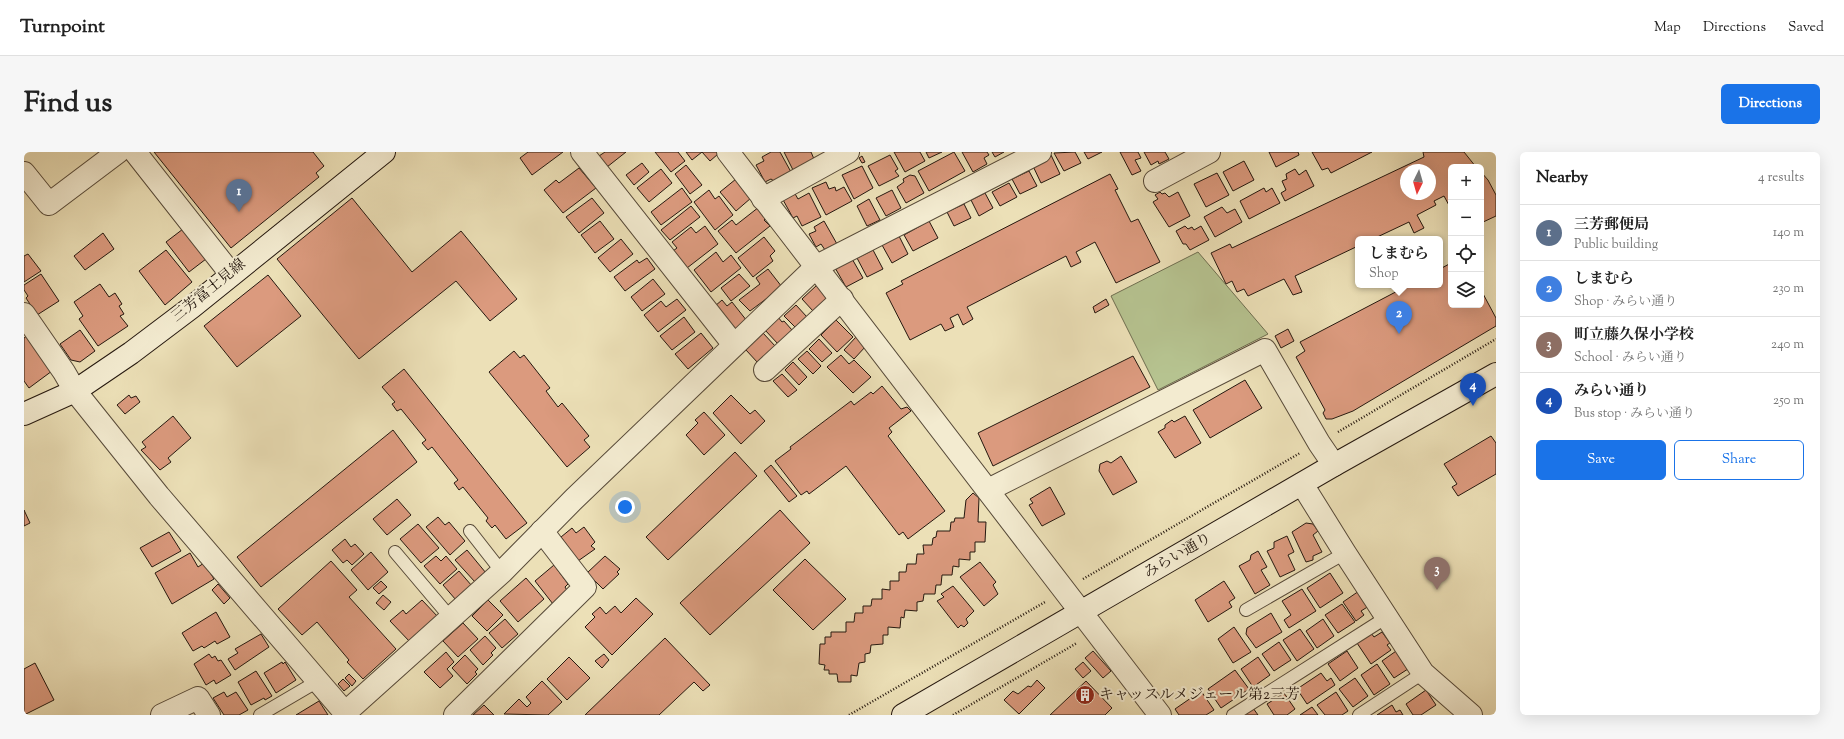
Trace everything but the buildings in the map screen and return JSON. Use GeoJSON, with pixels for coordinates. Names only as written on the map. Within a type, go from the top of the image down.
{"type":"FeatureCollection","features":[{"type":"Feature","properties":{"kind":"street"},"geometry":{"type":"LineString","coordinates":[[24,172],[49,204],[118,152]]}},
{"type":"Feature","properties":{"kind":"street"},"geometry":{"type":"LineString","coordinates":[[135,152],[231,274]]}},
{"type":"Feature","properties":{"kind":"street","name":"三芳富士見線"},"geometry":{"type":"LineString","coordinates":[[24,414],[75,391],[143,344],[384,152]]}},
{"type":"Feature","properties":{"kind":"street"},"geometry":{"type":"LineString","coordinates":[[582,152],[734,345]]}},
{"type":"Feature","properties":{"kind":"street"},"geometry":{"type":"LineString","coordinates":[[728,152],[763,199],[817,266],[1160,715]]}},
{"type":"Feature","properties":{"kind":"street"},"geometry":{"type":"LineString","coordinates":[[763,199],[848,152]]}},
{"type":"Feature","properties":{"kind":"street"},"geometry":{"type":"LineString","coordinates":[[24,314],[64,372],[75,391],[164,502],[346,714],[450,617],[502,572],[542,531],[817,266],[1040,152]]}},
{"type":"Feature","properties":{"kind":"street"},"geometry":{"type":"LineString","coordinates":[[1155,181],[1209,152]]}},
{"type":"Feature","properties":{"kind":"street"},"geometry":{"type":"LineString","coordinates":[[765,370],[842,299]]}},
{"type":"Feature","properties":{"kind":"street"},"geometry":{"type":"LineString","coordinates":[[988,490],[1265,350],[1334,465]]}},
{"type":"Feature","properties":{"kind":"street","name":"みらい通り"},"geometry":{"type":"LineString","coordinates":[[903,715],[1334,465],[1496,374]]}},
{"type":"Feature","properties":{"kind":"street"},"geometry":{"type":"LineString","coordinates":[[1302,484],[1344,553],[1423,673],[1471,715]]}},
{"type":"Feature","properties":{"kind":"street"},"geometry":{"type":"LineString","coordinates":[[454,715],[585,587],[542,531]]}},
{"type":"Feature","properties":{"kind":"street"},"geometry":{"type":"LineString","coordinates":[[162,715],[198,698],[209,715]]}},
{"type":"Feature","properties":{"kind":"lane"},"geometry":{"type":"LineString","coordinates":[[470,531],[502,572]]}},
{"type":"Feature","properties":{"kind":"lane"},"geometry":{"type":"LineString","coordinates":[[396,552],[450,617]]}},
{"type":"Feature","properties":{"kind":"lane"},"geometry":{"type":"LineString","coordinates":[[1246,610],[1344,553]]}},
{"type":"Feature","properties":{"kind":"lane"},"geometry":{"type":"LineString","coordinates":[[1233,715],[1387,617]]}},
{"type":"Feature","properties":{"kind":"lane"},"geometry":{"type":"LineString","coordinates":[[1359,715],[1423,673]]}},
{"type":"Feature","properties":{"kind":"lane"},"geometry":{"type":"LineString","coordinates":[[260,715],[318,681]]}},
{"type":"Feature","properties":{"kind":"path"},"geometry":{"type":"LineString","coordinates":[[1335,433],[1496,339]]}},
{"type":"Feature","properties":{"kind":"path"},"geometry":{"type":"LineString","coordinates":[[1080,581],[1301,453]]}},
{"type":"Feature","properties":{"kind":"path"},"geometry":{"type":"LineString","coordinates":[[849,715],[1046,602]]}},
{"type":"Feature","properties":{"kind":"path"},"geometry":{"type":"LineString","coordinates":[[953,715],[1080,641]]}},
{"type":"Feature","properties":{"kind":"green space"},"geometry":{"type":"Polygon","coordinates":[[[1198,252],[1268,334],[1158,390],[1111,296],[1198,252]]]}},
{"type":"Feature","properties":{"kind":"place","name":"三芳郵便局"},"geometry":{"type":"Point","coordinates":[239,212]}},
{"type":"Feature","properties":{"kind":"place","name":"しまむら"},"geometry":{"type":"Point","coordinates":[1399,334]}},
{"type":"Feature","properties":{"kind":"place","name":"みらい通り"},"geometry":{"type":"Point","coordinates":[1473,406]}},
{"type":"Feature","properties":{"kind":"place","name":"町立藤久保小学校"},"geometry":{"type":"Point","coordinates":[1437,590]}},
{"type":"Feature","properties":{"kind":"place","name":"キャッスルメジェール第2三芳"},"geometry":{"type":"Point","coordinates":[1085,695]}}]}
